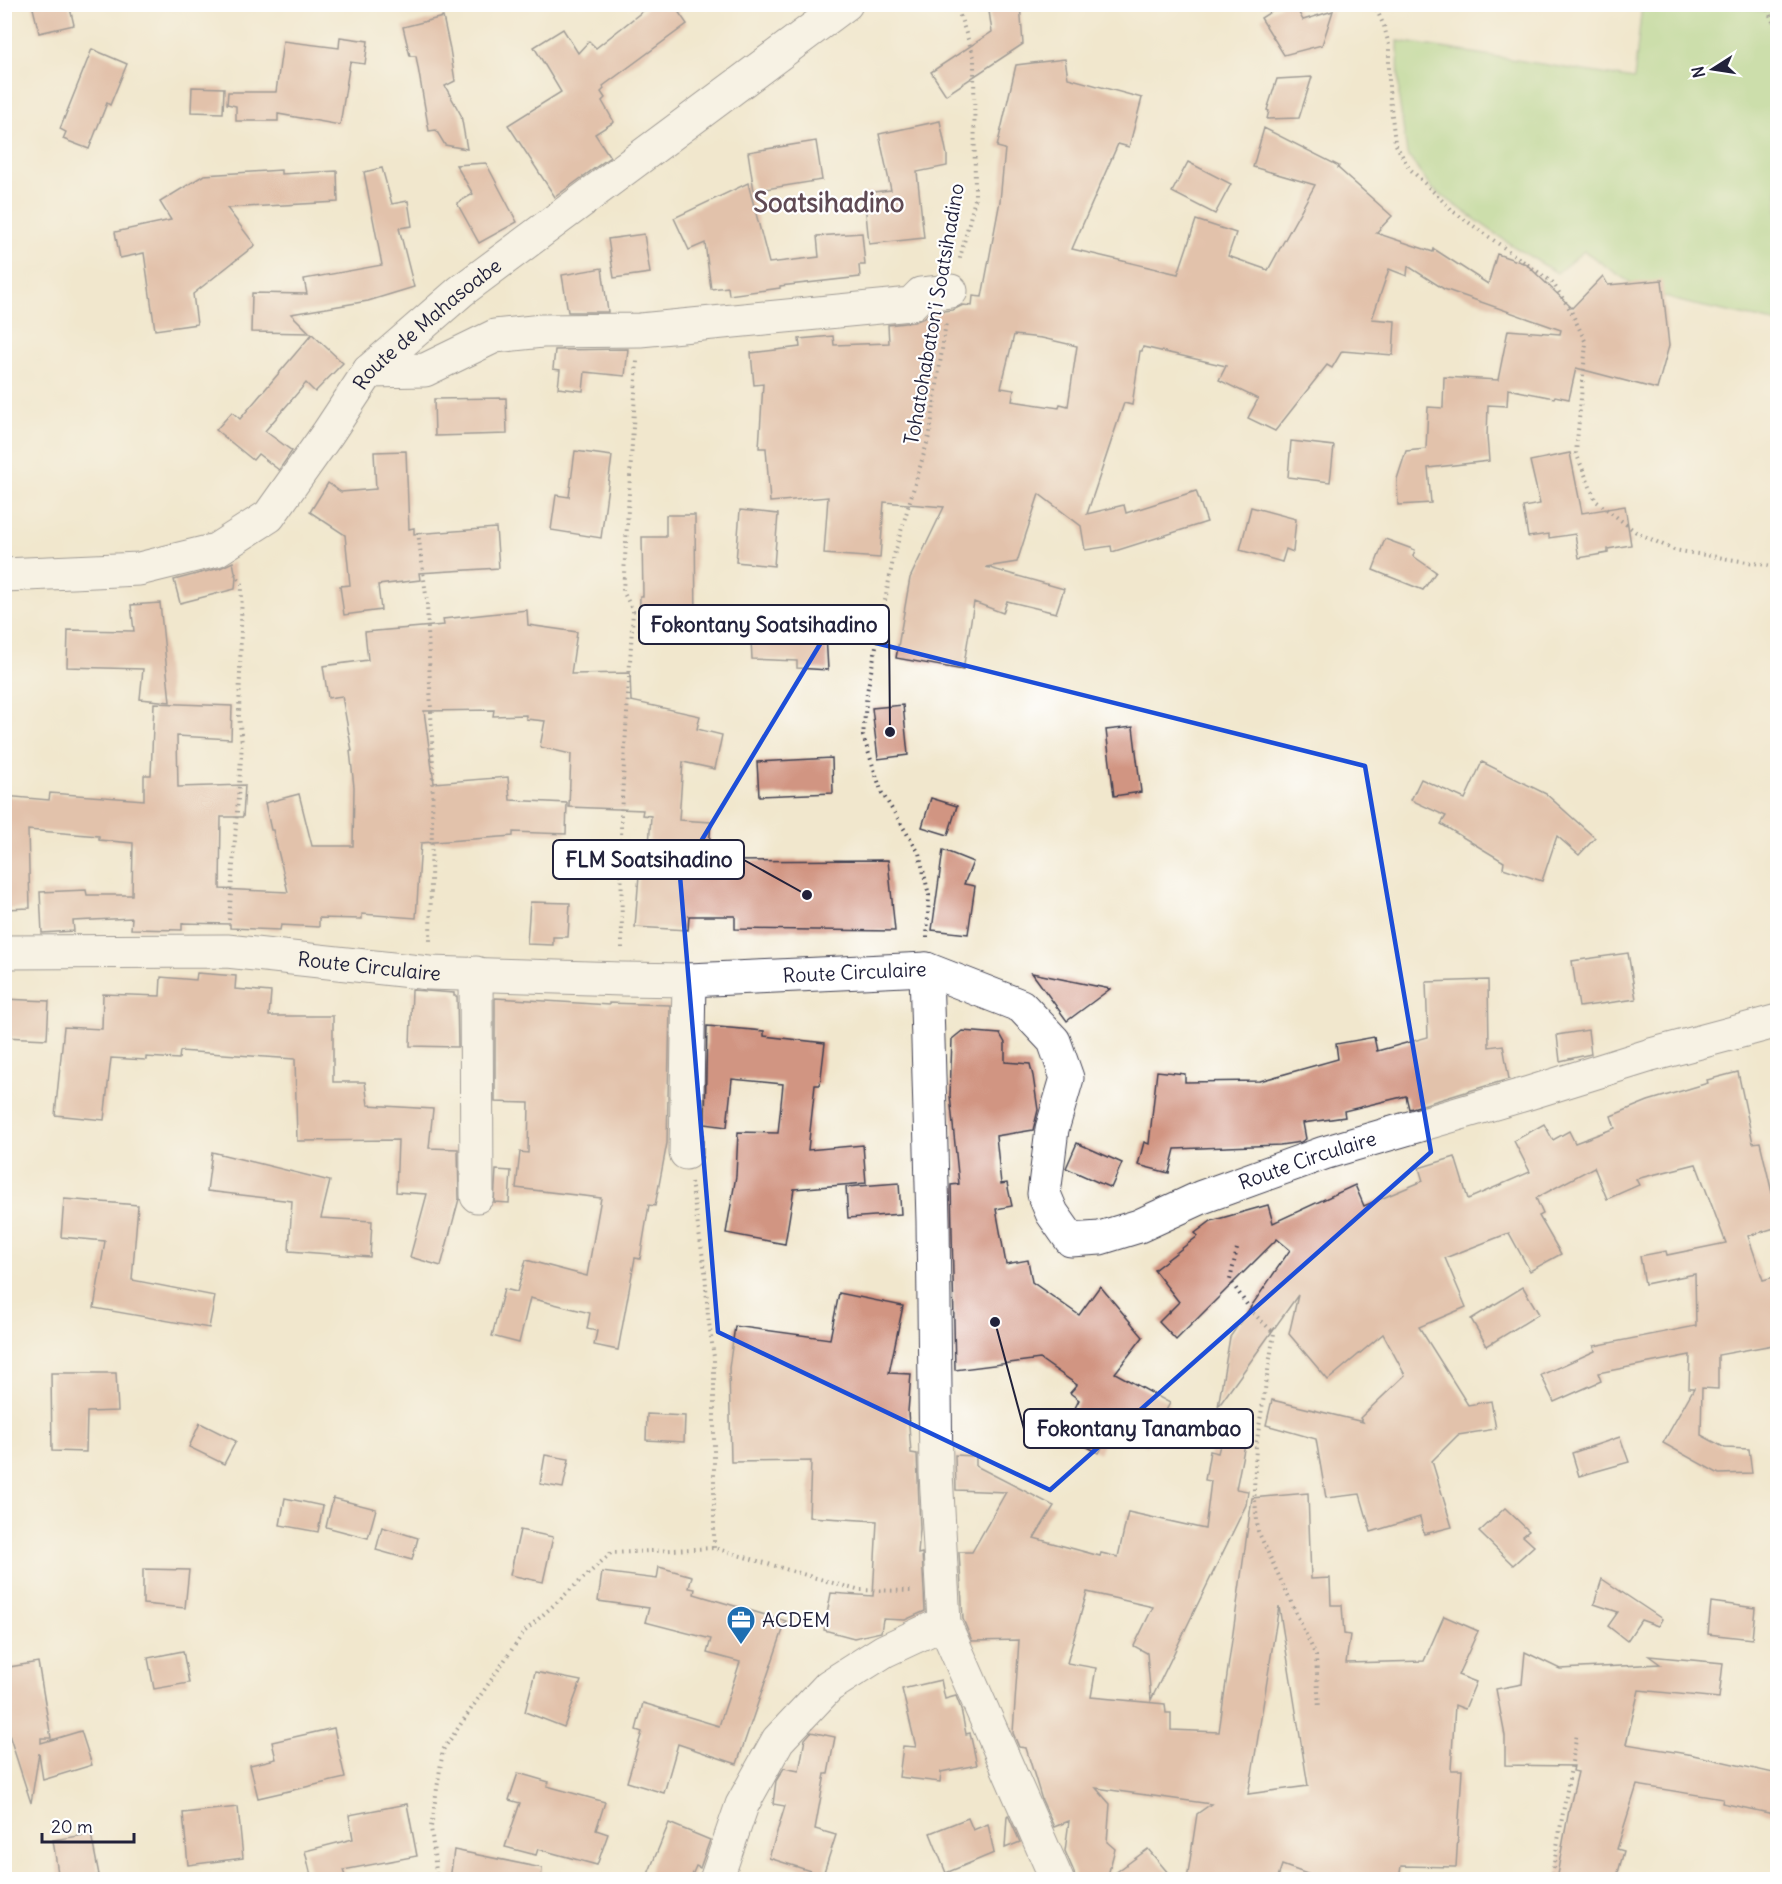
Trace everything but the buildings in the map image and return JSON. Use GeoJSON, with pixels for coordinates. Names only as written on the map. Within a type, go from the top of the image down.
{"type":"FeatureCollection","features":[{"type":"Feature","properties":{"kind":"street","name":"Route de Mahasoabe"},"geometry":{"type":"LineString","coordinates":[[4,574],[139,569],[216,550],[269,516],[369,371],[461,291],[814,18],[846,4]]}},
{"type":"Feature","properties":{"kind":"street"},"geometry":{"type":"LineString","coordinates":[[369,371],[425,370],[495,336],[542,331],[640,330],[900,306],[911,304],[921,294],[951,291]]}},
{"type":"Feature","properties":{"kind":"street","name":"Route Circulaire"},"geometry":{"type":"LineString","coordinates":[[4,952],[227,951],[429,973],[622,979],[689,980],[926,969],[1021,1006],[1054,1041],[1067,1078],[1052,1129],[1044,1194],[1052,1213],[1071,1240],[1100,1238],[1139,1226],[1202,1197],[1324,1153],[1651,1055],[1778,1021]]}},
{"type":"Feature","properties":{"kind":"street"},"geometry":{"type":"LineString","coordinates":[[926,969],[933,1221],[936,1473],[943,1607],[1057,1880]]}},
{"type":"Feature","properties":{"kind":"street"},"geometry":{"type":"LineString","coordinates":[[476,974],[477,1196]]}},
{"type":"Feature","properties":{"kind":"street"},"geometry":{"type":"LineString","coordinates":[[686,1153],[689,980]]}},
{"type":"Feature","properties":{"kind":"street"},"geometry":{"type":"LineString","coordinates":[[716,1880],[742,1804],[778,1740],[829,1686],[884,1651],[943,1607]]}},
{"type":"Feature","properties":{"kind":"path","name":"Tohatohabaton'i Soatsihadino"},"geometry":{"type":"LineString","coordinates":[[926,969],[929,895],[919,853],[882,793],[863,736],[867,692],[894,555],[930,433],[951,291],[975,199],[974,57],[956,4]]}},
{"type":"Feature","properties":{"kind":"path"},"geometry":{"type":"LineString","coordinates":[[1374,4],[1384,26],[1389,45],[1389,89],[1395,143],[1409,168],[1454,212],[1552,282],[1571,311],[1586,343],[1576,453],[1596,501],[1636,532],[1674,550],[1778,567]]}},
{"type":"Feature","properties":{"kind":"path"},"geometry":{"type":"LineString","coordinates":[[1765,4],[1778,33]]}},
{"type":"Feature","properties":{"kind":"path"},"geometry":{"type":"LineString","coordinates":[[622,979],[621,815],[633,612],[623,591],[635,386]]}},
{"type":"Feature","properties":{"kind":"path"},"geometry":{"type":"LineString","coordinates":[[418,532],[427,603],[433,766],[429,973]]}},
{"type":"Feature","properties":{"kind":"path"},"geometry":{"type":"LineString","coordinates":[[216,550],[242,584],[239,716],[242,744],[227,951]]}},
{"type":"Feature","properties":{"kind":"path"},"geometry":{"type":"LineString","coordinates":[[686,1153],[705,1271],[714,1357],[714,1548]]}},
{"type":"Feature","properties":{"kind":"path"},"geometry":{"type":"LineString","coordinates":[[1237,1249],[1230,1280],[1252,1312],[1274,1333],[1256,1446],[1254,1490],[1258,1531],[1316,1656],[1319,1709]]}},
{"type":"Feature","properties":{"kind":"path"},"geometry":{"type":"LineString","coordinates":[[437,1880],[431,1827],[443,1750],[524,1632],[611,1553],[714,1548],[857,1590],[943,1607]]}},
{"type":"Feature","properties":{"kind":"path"},"geometry":{"type":"LineString","coordinates":[[1551,1880],[1577,1734]]}},
{"type":"Feature","properties":{"kind":"highlighted area"},"geometry":{"type":"Polygon","coordinates":[[[828,631],[1365,766],[1431,1152],[1050,1490],[718,1332],[680,876],[828,631]]]}},
{"type":"Feature","properties":{"kind":"green space"},"geometry":{"type":"Polygon","coordinates":[[[1717,4],[1778,13],[1777,323],[1693,305],[1659,295],[1629,282],[1584,251],[1557,273],[1510,244],[1430,187],[1407,154],[1399,99],[1398,41],[1634,79],[1642,5],[1717,4]]]}},
{"type":"Feature","properties":{"kind":"place","name":"Fokontany Soatsihadino"},"geometry":{"type":"Point","coordinates":[890,732]}},
{"type":"Feature","properties":{"kind":"place","name":"FLM Soatsihadino"},"geometry":{"type":"Point","coordinates":[807,895]}},
{"type":"Feature","properties":{"kind":"place","name":"Fokontany Tanambao"},"geometry":{"type":"Point","coordinates":[995,1322]}},
{"type":"Feature","properties":{"kind":"place","name":"ACDEM"},"geometry":{"type":"Point","coordinates":[741,1646]}},
{"type":"Feature","properties":{"kind":"district","name":"Soatsihadino"},"geometry":{"type":"Point","coordinates":[829,203]}}]}
